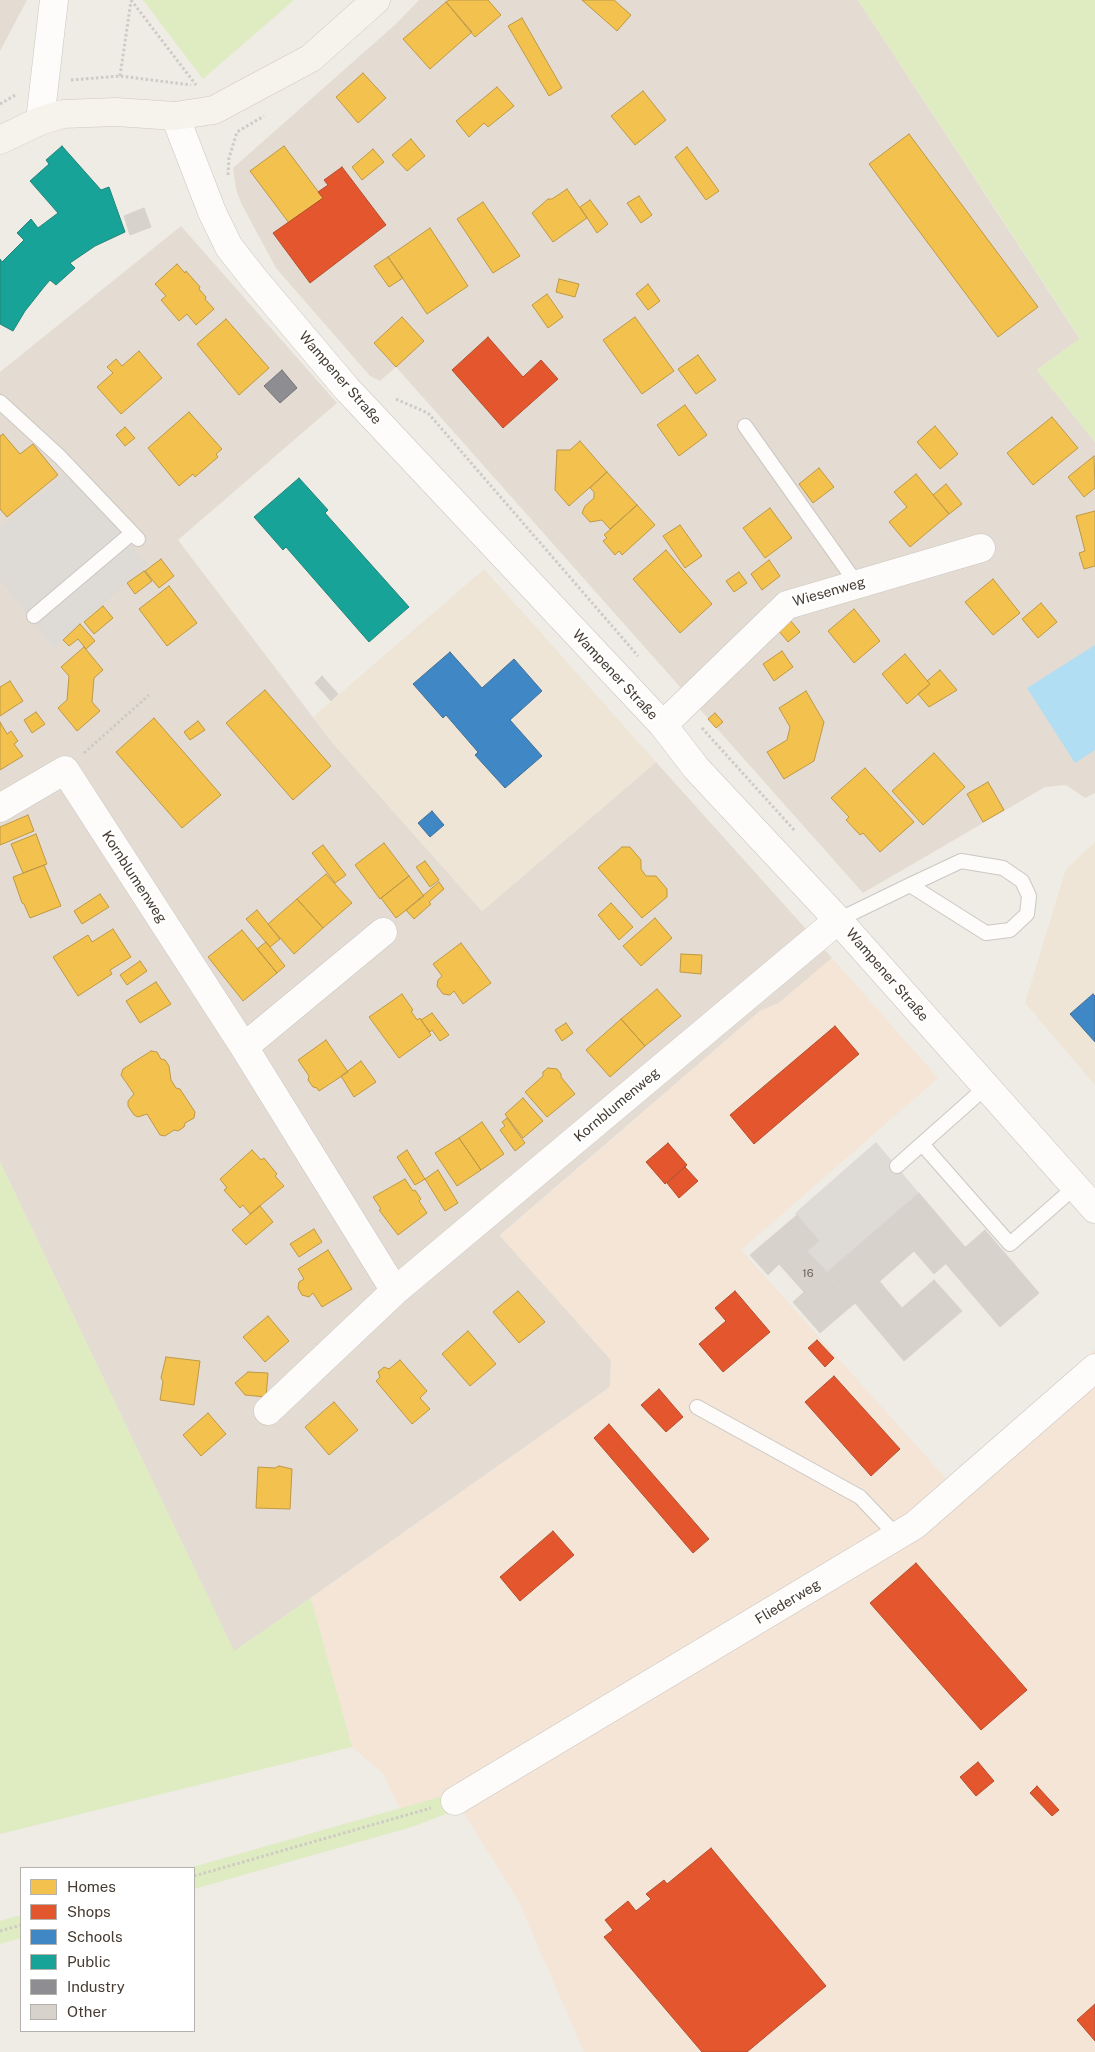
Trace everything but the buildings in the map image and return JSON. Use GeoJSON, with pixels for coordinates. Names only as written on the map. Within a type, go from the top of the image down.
{"type":"FeatureCollection","features":[{"type":"Feature","properties":{"kind":"street"},"geometry":{"type":"LineString","coordinates":[[40,121],[54,0]]}},
{"type":"Feature","properties":{"kind":"street"},"geometry":{"type":"LineString","coordinates":[[0,140],[40,121],[63,114],[116,112],[175,116],[214,110],[311,58],[376,0]]}},
{"type":"Feature","properties":{"kind":"street","name":"Wampener Straße"},"geometry":{"type":"LineString","coordinates":[[175,116],[212,212],[229,247],[347,389],[662,725],[696,768],[838,920],[1095,1209]]}},
{"type":"Feature","properties":{"kind":"street","name":"Wiesenweg"},"geometry":{"type":"LineString","coordinates":[[662,725],[787,604],[981,548]]}},
{"type":"Feature","properties":{"kind":"street"},"geometry":{"type":"LineString","coordinates":[[0,808],[65,770]]}},
{"type":"Feature","properties":{"kind":"street","name":"Kornblumenweg"},"geometry":{"type":"LineString","coordinates":[[65,770],[244,1047],[395,1291]]}},
{"type":"Feature","properties":{"kind":"street","name":"Kornblumenweg"},"geometry":{"type":"LineString","coordinates":[[268,1411],[395,1291],[838,920]]}},
{"type":"Feature","properties":{"kind":"street"},"geometry":{"type":"LineString","coordinates":[[244,1047],[382,932]]}},
{"type":"Feature","properties":{"kind":"street","name":"Fliederweg"},"geometry":{"type":"LineString","coordinates":[[455,1801],[915,1525],[1095,1368]]}},
{"type":"Feature","properties":{"kind":"lane"},"geometry":{"type":"LineString","coordinates":[[0,402],[60,457],[135,536],[34,616]]}},
{"type":"Feature","properties":{"kind":"lane"},"geometry":{"type":"LineString","coordinates":[[745,426],[857,584]]}},
{"type":"Feature","properties":{"kind":"lane"},"geometry":{"type":"LineString","coordinates":[[838,920],[961,860],[1003,868],[1022,881],[1029,896],[1027,914],[1010,930],[986,933],[910,885]]}},
{"type":"Feature","properties":{"kind":"lane"},"geometry":{"type":"LineString","coordinates":[[897,1166],[986,1087]]}},
{"type":"Feature","properties":{"kind":"lane"},"geometry":{"type":"LineString","coordinates":[[922,1144],[1010,1244],[1075,1187]]}},
{"type":"Feature","properties":{"kind":"lane"},"geometry":{"type":"LineString","coordinates":[[697,1407],[860,1497],[897,1536]]}},
{"type":"Feature","properties":{"kind":"path"},"geometry":{"type":"LineString","coordinates":[[120,76],[131,0]]}},
{"type":"Feature","properties":{"kind":"path"},"geometry":{"type":"LineString","coordinates":[[0,104],[18,93],[44,83],[120,76],[197,86],[131,0]]}},
{"type":"Feature","properties":{"kind":"path"},"geometry":{"type":"LineString","coordinates":[[228,178],[228,158],[237,132],[267,114]]}},
{"type":"Feature","properties":{"kind":"path"},"geometry":{"type":"LineString","coordinates":[[393,398],[428,413],[644,662]]}},
{"type":"Feature","properties":{"kind":"path"},"geometry":{"type":"LineString","coordinates":[[65,770],[149,695]]}},
{"type":"Feature","properties":{"kind":"path"},"geometry":{"type":"LineString","coordinates":[[682,706],[800,836]]}},
{"type":"Feature","properties":{"kind":"path"},"geometry":{"type":"LineString","coordinates":[[195,1876],[455,1801]]}},
{"type":"Feature","properties":{"kind":"path"},"geometry":{"type":"LineString","coordinates":[[0,1932],[20,1925]]}},
{"type":"Feature","properties":{"kind":"shaded area"},"geometry":{"type":"Polygon","coordinates":[[[0,0],[27,0],[0,51],[0,0]]]}},
{"type":"Feature","properties":{"kind":"shaded area"},"geometry":{"type":"Polygon","coordinates":[[[419,0],[858,0],[1080,339],[1037,370],[1095,442],[1095,793],[1085,798],[1066,785],[1045,787],[863,893],[396,367],[380,381],[370,376],[276,268],[241,203],[236,189],[233,168],[397,23],[419,0]]]}},
{"type":"Feature","properties":{"kind":"shaded area"},"geometry":{"type":"Polygon","coordinates":[[[181,226],[337,403],[178,540],[331,741],[482,911],[656,762],[832,958],[779,1003],[760,1011],[500,1235],[611,1360],[610,1387],[234,1652],[0,1162],[0,372],[181,226]]]}},
{"type":"Feature","properties":{"kind":"shaded area"},"geometry":{"type":"Polygon","coordinates":[[[68,472],[148,564],[53,648],[0,580],[0,527],[68,472]]]}},
{"type":"Feature","properties":{"kind":"shaded area"},"geometry":{"type":"Polygon","coordinates":[[[484,569],[656,762],[482,911],[331,741],[313,717],[484,569]]]}},
{"type":"Feature","properties":{"kind":"shaded area"},"geometry":{"type":"Polygon","coordinates":[[[1095,842],[1095,1085],[1025,1003],[1066,869],[1095,842]]]}},
{"type":"Feature","properties":{"kind":"shaded area"},"geometry":{"type":"Polygon","coordinates":[[[832,958],[938,1078],[741,1250],[948,1481],[1095,1350],[1095,2052],[584,2052],[519,1902],[461,1808],[450,1795],[400,1809],[383,1773],[352,1747],[311,1598],[610,1387],[611,1360],[500,1236],[760,1011],[779,1003],[832,958]]]}},
{"type":"Feature","properties":{"kind":"shaded area"},"geometry":{"type":"Polygon","coordinates":[[[876,1142],[919,1193],[826,1273],[807,1251],[819,1241],[795,1213],[876,1142]]]}},
{"type":"Feature","properties":{"kind":"green space"},"geometry":{"type":"Polygon","coordinates":[[[143,0],[294,0],[203,79],[143,0]]]}},
{"type":"Feature","properties":{"kind":"green space"},"geometry":{"type":"Polygon","coordinates":[[[858,0],[1095,0],[1095,442],[1037,370],[1080,338],[858,0]]]}},
{"type":"Feature","properties":{"kind":"green space"},"geometry":{"type":"Polygon","coordinates":[[[0,1162],[234,1651],[311,1598],[352,1747],[0,1834],[0,1162]]]}},
{"type":"Feature","properties":{"kind":"green space"},"geometry":{"type":"Polygon","coordinates":[[[450,1794],[461,1808],[412,1827],[195,1889],[195,1867],[193,1867],[450,1794]]]}},
{"type":"Feature","properties":{"kind":"green space"},"geometry":{"type":"Polygon","coordinates":[[[20,1915],[20,1938],[0,1944],[0,1921],[20,1915]]]}},
{"type":"Feature","properties":{"kind":"water"},"geometry":{"type":"Polygon","coordinates":[[[1095,645],[1095,750],[1075,763],[1027,688],[1095,645]]]}}]}
